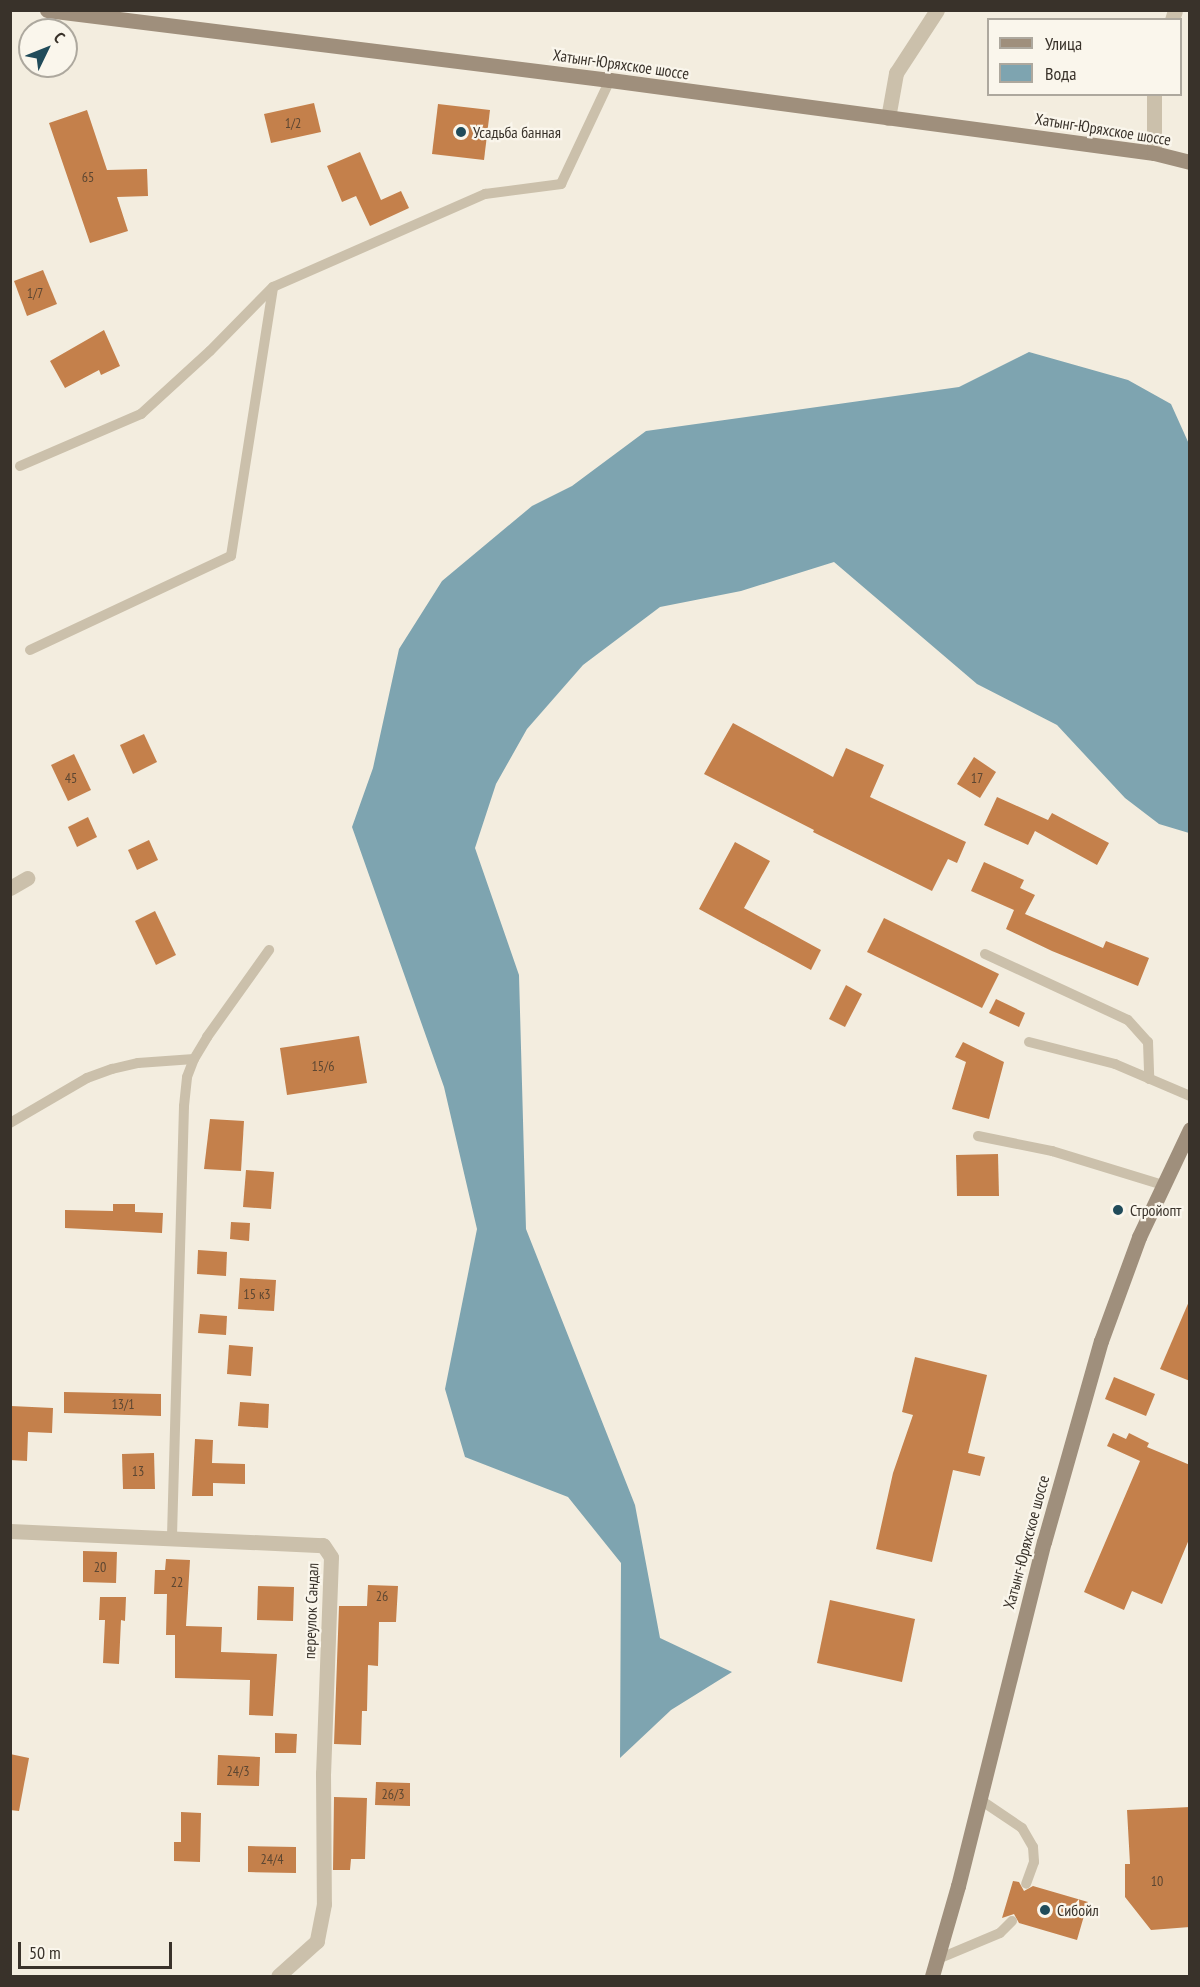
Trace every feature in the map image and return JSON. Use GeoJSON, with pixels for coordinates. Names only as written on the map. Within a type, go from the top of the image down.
{"type":"FeatureCollection","features":[{"type":"Feature","properties":{"kind":"main road","name":"Хатынг-Юряхское шоссе"},"geometry":{"type":"LineString","coordinates":[[47,10],[610,80],[1154,153],[1190,162]]}},
{"type":"Feature","properties":{"kind":"main road","name":"Хатынг-Юряхское шоссе"},"geometry":{"type":"LineString","coordinates":[[932,1977],[1044,1542],[1101,1341],[1139,1237],[1190,1129]]}},
{"type":"Feature","properties":{"kind":"street"},"geometry":{"type":"LineString","coordinates":[[888,118],[896,73],[938,10]]}},
{"type":"Feature","properties":{"kind":"street"},"geometry":{"type":"LineString","coordinates":[[1154,96],[1154,153]]}},
{"type":"Feature","properties":{"kind":"street"},"geometry":{"type":"LineString","coordinates":[[10,888],[27,878]]}},
{"type":"Feature","properties":{"kind":"street","name":"переулок Сандал"},"geometry":{"type":"LineString","coordinates":[[10,1531],[172,1536],[323,1545],[331,1557],[323,1773],[324,1904],[317,1941],[278,1977]]}},
{"type":"Feature","properties":{"kind":"lane"},"geometry":{"type":"LineString","coordinates":[[20,466],[141,414],[210,351],[273,288],[485,194],[561,183],[610,80]]}},
{"type":"Feature","properties":{"kind":"lane"},"geometry":{"type":"LineString","coordinates":[[30,650],[231,556],[273,288]]}},
{"type":"Feature","properties":{"kind":"lane"},"geometry":{"type":"LineString","coordinates":[[172,1536],[184,1106],[187,1077],[194,1059],[268,950]]}},
{"type":"Feature","properties":{"kind":"lane"},"geometry":{"type":"LineString","coordinates":[[985,954],[1128,1020],[1148,1042],[1149,1079]]}},
{"type":"Feature","properties":{"kind":"lane"},"geometry":{"type":"LineString","coordinates":[[1029,1042],[1115,1064],[1190,1096]]}},
{"type":"Feature","properties":{"kind":"lane"},"geometry":{"type":"LineString","coordinates":[[10,1123],[87,1078],[112,1069],[138,1063],[194,1059]]}},
{"type":"Feature","properties":{"kind":"lane"},"geometry":{"type":"LineString","coordinates":[[978,1136],[1052,1151],[1163,1185]]}},
{"type":"Feature","properties":{"kind":"lane"},"geometry":{"type":"LineString","coordinates":[[979,1799],[1022,1828],[1033,1847],[1034,1862],[1026,1884]]}},
{"type":"Feature","properties":{"kind":"lane"},"geometry":{"type":"LineString","coordinates":[[938,1959],[1000,1933],[1012,1921]]}},
{"type":"Feature","properties":{"kind":"water"},"geometry":{"type":"Polygon","coordinates":[[[1029,352],[1128,380],[1171,404],[1189,444],[1189,833],[1159,824],[1125,798],[1057,725],[977,684],[834,562],[741,591],[660,607],[583,665],[527,729],[496,784],[475,848],[519,975],[526,1229],[635,1505],[660,1638],[732,1672],[671,1710],[620,1758],[621,1563],[568,1497],[465,1457],[445,1389],[477,1229],[444,1087],[352,827],[373,768],[399,649],[442,581],[532,506],[572,486],[646,431],[959,387],[1029,352]]]}},
{"type":"Feature","properties":{"kind":"building"},"geometry":{"type":"Polygon","coordinates":[[[314,103],[321,132],[271,143],[264,114],[314,103]]]}},
{"type":"Feature","properties":{"kind":"building","name":"Усадьба банная"},"geometry":{"type":"Polygon","coordinates":[[[438,104],[490,110],[484,160],[432,154],[438,104]]]}},
{"type":"Feature","properties":{"kind":"building"},"geometry":{"type":"Polygon","coordinates":[[[87,110],[107,170],[147,169],[148,196],[117,197],[128,231],[90,243],[49,123],[87,110]]]}},
{"type":"Feature","properties":{"kind":"building"},"geometry":{"type":"Polygon","coordinates":[[[360,152],[381,200],[401,191],[409,208],[370,226],[356,196],[342,202],[327,166],[360,152]]]}},
{"type":"Feature","properties":{"kind":"building"},"geometry":{"type":"Polygon","coordinates":[[[43,270],[57,304],[27,316],[14,281],[43,270]]]}},
{"type":"Feature","properties":{"kind":"building"},"geometry":{"type":"Polygon","coordinates":[[[104,330],[120,366],[101,375],[99,370],[65,388],[50,361],[104,330]]]}},
{"type":"Feature","properties":{"kind":"building"},"geometry":{"type":"Polygon","coordinates":[[[733,723],[833,777],[846,748],[884,765],[870,797],[966,842],[957,863],[948,859],[932,891],[813,832],[814,830],[704,774],[733,723]]]}},
{"type":"Feature","properties":{"kind":"building"},"geometry":{"type":"Polygon","coordinates":[[[144,734],[157,762],[133,774],[120,745],[144,734]]]}},
{"type":"Feature","properties":{"kind":"building"},"geometry":{"type":"Polygon","coordinates":[[[74,754],[91,790],[68,801],[51,765],[74,754]]]}},
{"type":"Feature","properties":{"kind":"building"},"geometry":{"type":"Polygon","coordinates":[[[974,757],[996,772],[980,798],[957,784],[974,757]]]}},
{"type":"Feature","properties":{"kind":"building"},"geometry":{"type":"Polygon","coordinates":[[[997,797],[1048,820],[1052,813],[1109,843],[1097,865],[1035,831],[1028,845],[984,825],[997,797]]]}},
{"type":"Feature","properties":{"kind":"building"},"geometry":{"type":"Polygon","coordinates":[[[88,817],[97,837],[77,847],[68,827],[88,817]]]}},
{"type":"Feature","properties":{"kind":"building"},"geometry":{"type":"Polygon","coordinates":[[[149,840],[158,860],[137,870],[128,850],[149,840]]]}},
{"type":"Feature","properties":{"kind":"building"},"geometry":{"type":"Polygon","coordinates":[[[735,842],[770,861],[744,908],[821,950],[811,970],[699,909],[735,842]]]}},
{"type":"Feature","properties":{"kind":"building"},"geometry":{"type":"Polygon","coordinates":[[[984,862],[1024,880],[1020,888],[1035,895],[1025,914],[1103,948],[1106,941],[1149,958],[1138,986],[1052,951],[1006,929],[1014,910],[971,891],[984,862]]]}},
{"type":"Feature","properties":{"kind":"building"},"geometry":{"type":"Polygon","coordinates":[[[155,911],[176,955],[156,965],[135,921],[155,911]]]}},
{"type":"Feature","properties":{"kind":"building"},"geometry":{"type":"Polygon","coordinates":[[[884,918],[999,974],[982,1008],[867,952],[884,918]]]}},
{"type":"Feature","properties":{"kind":"building"},"geometry":{"type":"Polygon","coordinates":[[[846,985],[862,994],[845,1027],[829,1019],[846,985]]]}},
{"type":"Feature","properties":{"kind":"building"},"geometry":{"type":"Polygon","coordinates":[[[996,999],[1025,1013],[1019,1027],[989,1013],[996,999]]]}},
{"type":"Feature","properties":{"kind":"building"},"geometry":{"type":"Polygon","coordinates":[[[359,1036],[367,1083],[287,1095],[280,1048],[359,1036]]]}},
{"type":"Feature","properties":{"kind":"building"},"geometry":{"type":"Polygon","coordinates":[[[963,1042],[1004,1062],[989,1119],[952,1109],[966,1062],[955,1057],[963,1042]]]}},
{"type":"Feature","properties":{"kind":"building"},"geometry":{"type":"Polygon","coordinates":[[[210,1119],[244,1121],[241,1171],[204,1169],[210,1119]]]}},
{"type":"Feature","properties":{"kind":"building"},"geometry":{"type":"Polygon","coordinates":[[[998,1154],[999,1196],[957,1196],[956,1155],[998,1154]]]}},
{"type":"Feature","properties":{"kind":"building"},"geometry":{"type":"Polygon","coordinates":[[[246,1170],[274,1172],[271,1209],[243,1207],[246,1170]]]}},
{"type":"Feature","properties":{"kind":"building"},"geometry":{"type":"Polygon","coordinates":[[[113,1204],[135,1204],[135,1212],[163,1213],[162,1233],[65,1228],[65,1210],[113,1211],[113,1204]]]}},
{"type":"Feature","properties":{"kind":"building"},"geometry":{"type":"Polygon","coordinates":[[[231,1222],[250,1223],[249,1241],[230,1239],[231,1222]]]}},
{"type":"Feature","properties":{"kind":"building"},"geometry":{"type":"Polygon","coordinates":[[[198,1250],[227,1252],[226,1276],[197,1274],[198,1250]]]}},
{"type":"Feature","properties":{"kind":"building"},"geometry":{"type":"Polygon","coordinates":[[[240,1278],[276,1280],[274,1311],[238,1309],[240,1278]]]}},
{"type":"Feature","properties":{"kind":"building"},"geometry":{"type":"Polygon","coordinates":[[[1190,1299],[1190,1381],[1160,1369],[1190,1299]]]}},
{"type":"Feature","properties":{"kind":"building"},"geometry":{"type":"Polygon","coordinates":[[[200,1314],[227,1316],[226,1335],[198,1333],[200,1314]]]}},
{"type":"Feature","properties":{"kind":"building"},"geometry":{"type":"Polygon","coordinates":[[[229,1345],[253,1347],[251,1376],[227,1374],[229,1345]]]}},
{"type":"Feature","properties":{"kind":"building"},"geometry":{"type":"Polygon","coordinates":[[[915,1357],[987,1375],[968,1453],[985,1457],[980,1476],[953,1470],[932,1562],[876,1549],[893,1473],[913,1415],[902,1412],[915,1357]]]}},
{"type":"Feature","properties":{"kind":"building"},"geometry":{"type":"Polygon","coordinates":[[[1114,1377],[1155,1394],[1146,1416],[1105,1399],[1114,1377]]]}},
{"type":"Feature","properties":{"kind":"building"},"geometry":{"type":"Polygon","coordinates":[[[64,1392],[161,1394],[161,1416],[64,1413],[64,1392]]]}},
{"type":"Feature","properties":{"kind":"building"},"geometry":{"type":"Polygon","coordinates":[[[240,1402],[269,1404],[268,1428],[238,1426],[240,1402]]]}},
{"type":"Feature","properties":{"kind":"building"},"geometry":{"type":"Polygon","coordinates":[[[11,1406],[53,1408],[52,1433],[28,1432],[27,1461],[10,1460],[11,1406]]]}},
{"type":"Feature","properties":{"kind":"building"},"geometry":{"type":"Polygon","coordinates":[[[1113,1433],[1126,1439],[1129,1433],[1149,1443],[1147,1447],[1190,1465],[1190,1537],[1162,1604],[1132,1591],[1124,1610],[1084,1592],[1140,1461],[1107,1446],[1113,1433]]]}},
{"type":"Feature","properties":{"kind":"building"},"geometry":{"type":"Polygon","coordinates":[[[195,1439],[213,1440],[212,1463],[245,1464],[245,1484],[213,1483],[213,1496],[192,1496],[195,1439]]]}},
{"type":"Feature","properties":{"kind":"building"},"geometry":{"type":"Polygon","coordinates":[[[154,1453],[155,1489],[123,1489],[122,1454],[154,1453]]]}},
{"type":"Feature","properties":{"kind":"building"},"geometry":{"type":"Polygon","coordinates":[[[83,1551],[117,1552],[116,1583],[83,1582],[83,1551]]]}},
{"type":"Feature","properties":{"kind":"building"},"geometry":{"type":"Polygon","coordinates":[[[166,1559],[190,1560],[186,1626],[222,1627],[221,1652],[277,1654],[273,1716],[249,1715],[250,1680],[175,1678],[175,1635],[166,1635],[167,1594],[154,1594],[155,1570],[165,1570],[166,1559]]]}},
{"type":"Feature","properties":{"kind":"building"},"geometry":{"type":"Polygon","coordinates":[[[368,1585],[398,1586],[396,1622],[379,1622],[378,1666],[368,1665],[367,1711],[362,1711],[361,1745],[334,1744],[339,1606],[367,1606],[368,1585]]]}},
{"type":"Feature","properties":{"kind":"building"},"geometry":{"type":"Polygon","coordinates":[[[258,1586],[294,1587],[293,1621],[257,1620],[258,1586]]]}},
{"type":"Feature","properties":{"kind":"building"},"geometry":{"type":"Polygon","coordinates":[[[100,1597],[126,1597],[125,1621],[121,1620],[119,1664],[103,1663],[105,1620],[99,1620],[100,1597]]]}},
{"type":"Feature","properties":{"kind":"building"},"geometry":{"type":"Polygon","coordinates":[[[830,1600],[915,1619],[902,1682],[817,1663],[830,1600]]]}},
{"type":"Feature","properties":{"kind":"building"},"geometry":{"type":"Polygon","coordinates":[[[275,1733],[297,1734],[296,1753],[275,1753],[275,1733]]]}},
{"type":"Feature","properties":{"kind":"building"},"geometry":{"type":"Polygon","coordinates":[[[10,1754],[29,1758],[19,1811],[10,1810],[10,1754]]]}},
{"type":"Feature","properties":{"kind":"building"},"geometry":{"type":"Polygon","coordinates":[[[218,1755],[260,1757],[259,1786],[217,1785],[218,1755]]]}},
{"type":"Feature","properties":{"kind":"building"},"geometry":{"type":"Polygon","coordinates":[[[376,1782],[410,1783],[410,1806],[375,1805],[376,1782]]]}},
{"type":"Feature","properties":{"kind":"building"},"geometry":{"type":"Polygon","coordinates":[[[334,1797],[367,1798],[365,1859],[351,1859],[350,1870],[333,1870],[334,1797]]]}},
{"type":"Feature","properties":{"kind":"building"},"geometry":{"type":"Polygon","coordinates":[[[1190,1807],[1190,1927],[1151,1930],[1125,1897],[1125,1864],[1130,1864],[1127,1810],[1190,1807]]]}},
{"type":"Feature","properties":{"kind":"building"},"geometry":{"type":"Polygon","coordinates":[[[181,1812],[201,1813],[200,1862],[174,1861],[174,1842],[181,1842],[181,1812]]]}},
{"type":"Feature","properties":{"kind":"building"},"geometry":{"type":"Polygon","coordinates":[[[248,1846],[296,1847],[296,1873],[248,1872],[248,1846]]]}},
{"type":"Feature","properties":{"kind":"building","name":"Сибойл"},"geometry":{"type":"Polygon","coordinates":[[[1013,1881],[1019,1882],[1024,1891],[1033,1886],[1088,1902],[1077,1940],[1019,1923],[1014,1914],[1002,1918],[1013,1881]]]}},
{"type":"Feature","properties":{"kind":"place","name":"Усадьба банная"},"geometry":{"type":"Point","coordinates":[461,132]}},
{"type":"Feature","properties":{"kind":"place","name":"Стройопт"},"geometry":{"type":"Point","coordinates":[1118,1210]}},
{"type":"Feature","properties":{"kind":"place","name":"Сибойл"},"geometry":{"type":"Point","coordinates":[1045,1910]}}]}
